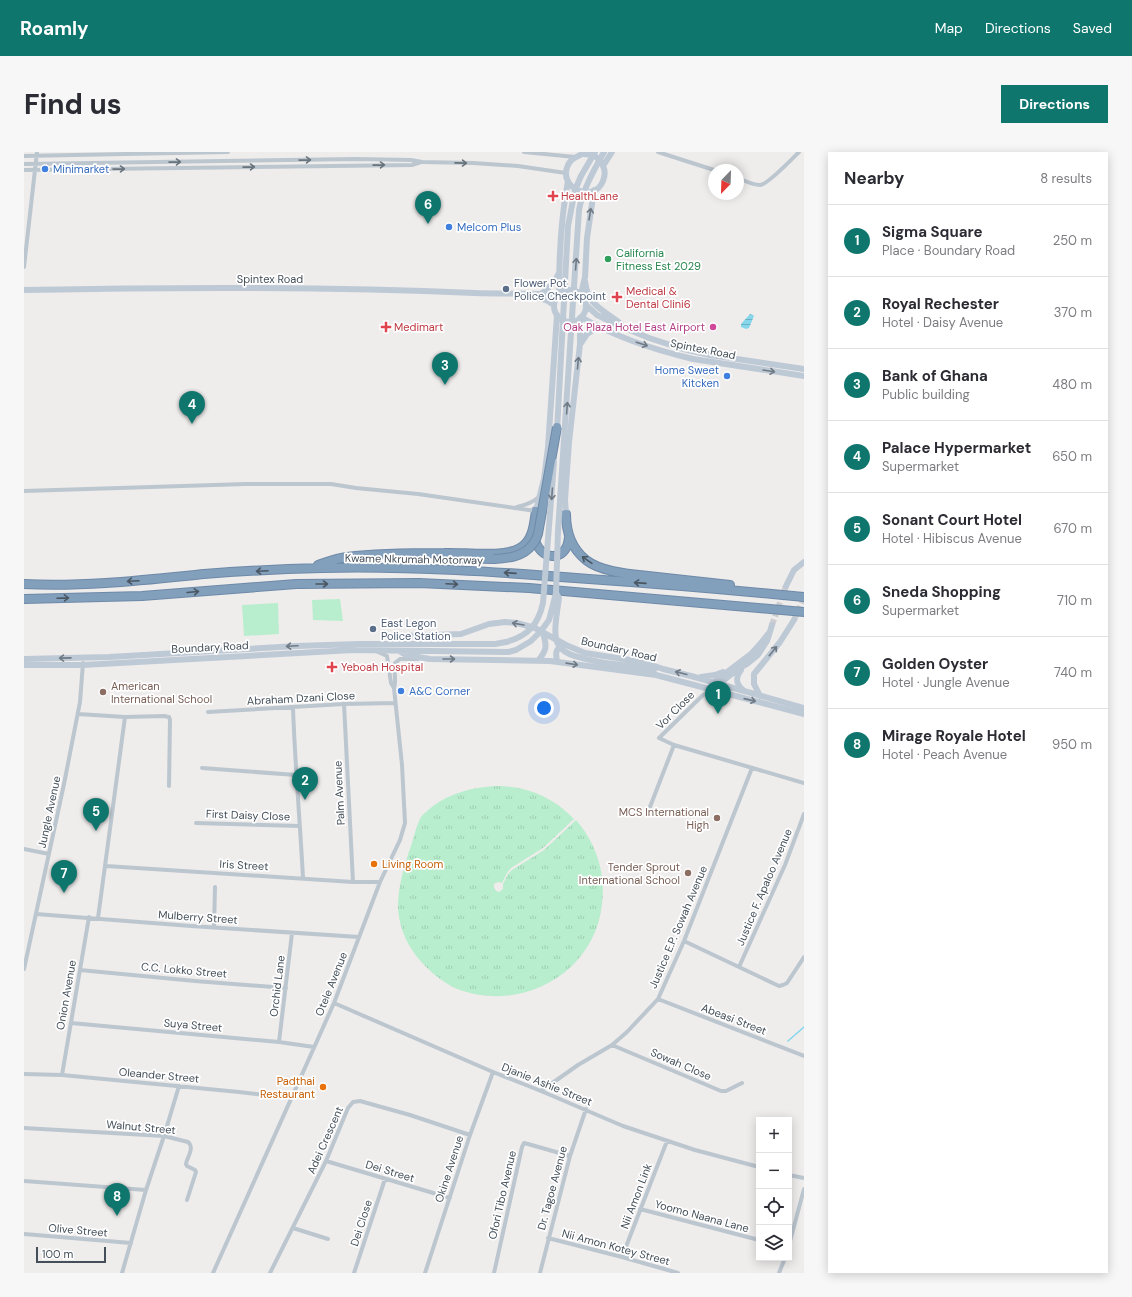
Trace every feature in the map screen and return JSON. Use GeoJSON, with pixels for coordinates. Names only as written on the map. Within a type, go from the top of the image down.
{"type":"FeatureCollection","features":[{"type":"Feature","properties":{"kind":"highway"},"geometry":{"type":"LineString","coordinates":[[397,554],[449,558],[494,559],[512,557],[524,552],[532,546],[538,534],[557,427]]}},
{"type":"Feature","properties":{"kind":"highway"},"geometry":{"type":"LineString","coordinates":[[301,569],[345,557],[397,554],[510,552],[519,549],[526,544],[530,537],[536,511]]}},
{"type":"Feature","properties":{"kind":"highway"},"geometry":{"type":"LineString","coordinates":[[566,514],[566,524],[572,544],[586,560],[598,566],[628,574],[748,587],[776,594]]}},
{"type":"Feature","properties":{"kind":"highway"},"geometry":{"type":"LineString","coordinates":[[534,523],[535,543],[544,554],[550,556],[565,551],[569,537]]}},
{"type":"Feature","properties":{"kind":"highway","name":"Kwame Nkrumah Motorway"},"geometry":{"type":"LineString","coordinates":[[24,584],[134,581],[228,572],[390,567],[459,569],[804,596]]}},
{"type":"Feature","properties":{"kind":"highway"},"geometry":{"type":"LineString","coordinates":[[24,599],[142,596],[296,584],[419,582],[529,588],[804,612]]}},
{"type":"Feature","properties":{"kind":"main road","name":"Boundary Road"},"geometry":{"type":"LineString","coordinates":[[24,665],[162,654],[298,646],[495,644],[517,639],[533,626],[540,616],[543,603],[557,427],[568,226],[576,190],[581,176],[595,152]]}},
{"type":"Feature","properties":{"kind":"main road"},"geometry":{"type":"LineString","coordinates":[[604,152],[590,178],[579,210],[561,491],[556,593],[559,598],[554,627],[555,637],[557,644],[564,652],[571,656],[605,663],[663,670]]}},
{"type":"Feature","properties":{"kind":"main road"},"geometry":{"type":"LineString","coordinates":[[604,166],[595,157],[584,153],[575,157],[570,162],[566,173],[568,181],[573,188],[577,190],[586,192],[594,190],[601,185],[604,180],[604,166],[612,152]]}},
{"type":"Feature","properties":{"kind":"main road"},"geometry":{"type":"LineString","coordinates":[[559,294],[559,272],[568,181]]}},
{"type":"Feature","properties":{"kind":"main road"},"geometry":{"type":"LineString","coordinates":[[594,190],[587,238],[585,277],[586,288],[593,303],[627,329]]}},
{"type":"Feature","properties":{"kind":"main road"},"geometry":{"type":"LineString","coordinates":[[541,294],[555,281],[559,272]]}},
{"type":"Feature","properties":{"kind":"main road"},"geometry":{"type":"LineString","coordinates":[[581,294],[585,277]]}},
{"type":"Feature","properties":{"kind":"main road","name":"Spintex Road"},"geometry":{"type":"LineString","coordinates":[[24,290],[207,288],[370,289],[559,294]]}},
{"type":"Feature","properties":{"kind":"main road"},"geometry":{"type":"LineString","coordinates":[[536,511],[544,479],[548,447],[557,315],[554,305],[559,294],[566,290],[570,290],[581,294],[586,305],[584,313],[581,317],[580,344],[569,442],[565,500],[566,514]]}},
{"type":"Feature","properties":{"kind":"main road","name":"Spintex Road"},"geometry":{"type":"LineString","coordinates":[[517,293],[546,300],[554,305]]}},
{"type":"Feature","properties":{"kind":"main road","name":"Spintex Road"},"geometry":{"type":"LineString","coordinates":[[586,305],[598,315],[627,329],[649,338],[693,352],[804,369]]}},
{"type":"Feature","properties":{"kind":"main road"},"geometry":{"type":"LineString","coordinates":[[557,315],[563,320],[568,321],[581,317]]}},
{"type":"Feature","properties":{"kind":"main road","name":"Spintex Road"},"geometry":{"type":"LineString","coordinates":[[581,317],[598,327],[636,342],[686,357],[804,376]]}},
{"type":"Feature","properties":{"kind":"main road"},"geometry":{"type":"LineString","coordinates":[[580,344],[584,337],[598,327]]}},
{"type":"Feature","properties":{"kind":"main road"},"geometry":{"type":"LineString","coordinates":[[786,586],[794,570],[804,562]]}},
{"type":"Feature","properties":{"kind":"main road","name":"Boundary Road"},"geometry":{"type":"LineString","coordinates":[[24,659],[83,661],[370,650],[508,652],[516,650],[531,641],[541,631],[549,620],[556,593]]}},
{"type":"Feature","properties":{"kind":"main road"},"geometry":{"type":"LineString","coordinates":[[760,696],[754,684],[754,674],[780,642],[794,620]]}},
{"type":"Feature","properties":{"kind":"main road","name":"Boundary Road"},"geometry":{"type":"LineString","coordinates":[[387,644],[405,636],[461,634],[482,626],[506,622],[517,623],[535,628],[566,645],[585,653],[643,662],[663,670],[698,678],[804,708]]}},
{"type":"Feature","properties":{"kind":"main road"},"geometry":{"type":"LineString","coordinates":[[716,683],[744,666],[758,655],[764,648],[772,625]]}},
{"type":"Feature","properties":{"kind":"main road"},"geometry":{"type":"LineString","coordinates":[[538,661],[543,655],[546,644],[543,633]]}},
{"type":"Feature","properties":{"kind":"main road"},"geometry":{"type":"LineString","coordinates":[[709,689],[728,670],[751,654],[769,633]]}},
{"type":"Feature","properties":{"kind":"main road"},"geometry":{"type":"LineString","coordinates":[[557,662],[556,654],[558,648],[566,645]]}},
{"type":"Feature","properties":{"kind":"main road","name":"Boundary Road"},"geometry":{"type":"LineString","coordinates":[[397,650],[406,655],[430,659],[557,662],[656,676],[804,714]]}},
{"type":"Feature","properties":{"kind":"main road"},"geometry":{"type":"LineString","coordinates":[[744,666],[739,672],[736,680],[739,686],[746,692]]}},
{"type":"Feature","properties":{"kind":"main road"},"geometry":{"type":"LineString","coordinates":[[698,678],[715,675],[728,670]]}},
{"type":"Feature","properties":{"kind":"street"},"geometry":{"type":"LineString","coordinates":[[24,156],[37,154],[228,152]]}},
{"type":"Feature","properties":{"kind":"street"},"geometry":{"type":"LineString","coordinates":[[524,152],[575,157]]}},
{"type":"Feature","properties":{"kind":"street"},"geometry":{"type":"LineString","coordinates":[[658,152],[708,168]]}},
{"type":"Feature","properties":{"kind":"street"},"geometry":{"type":"LineString","coordinates":[[744,180],[757,185],[763,185],[778,173],[799,152]]}},
{"type":"Feature","properties":{"kind":"street"},"geometry":{"type":"LineString","coordinates":[[24,267],[37,154]]}},
{"type":"Feature","properties":{"kind":"street"},"geometry":{"type":"LineString","coordinates":[[24,164],[355,159],[473,163],[518,166],[566,173]]}},
{"type":"Feature","properties":{"kind":"street"},"geometry":{"type":"LineString","coordinates":[[24,170],[412,165],[422,162]]}},
{"type":"Feature","properties":{"kind":"street"},"geometry":{"type":"LineString","coordinates":[[24,491],[231,484],[331,484],[444,497],[536,511]]}},
{"type":"Feature","properties":{"kind":"street"},"geometry":{"type":"LineString","coordinates":[[513,508],[526,506],[539,497]]}},
{"type":"Feature","properties":{"kind":"street","name":"Otele Avenue"},"geometry":{"type":"LineString","coordinates":[[370,650],[388,656],[391,683],[394,688]]}},
{"type":"Feature","properties":{"kind":"street","name":"Otele Avenue"},"geometry":{"type":"LineString","coordinates":[[213,1273],[334,1003],[380,882],[400,840],[405,820],[402,765],[395,703],[394,688],[396,684],[394,669],[395,663],[398,660],[430,659]]}},
{"type":"Feature","properties":{"kind":"street","name":"Jungle Avenue"},"geometry":{"type":"LineString","coordinates":[[24,969],[78,714],[83,661]]}},
{"type":"Feature","properties":{"kind":"street","name":"Vor Close"},"geometry":{"type":"LineString","coordinates":[[674,745],[659,738],[709,689]]}},
{"type":"Feature","properties":{"kind":"street","name":"Abraham Dzani Close"},"geometry":{"type":"LineString","coordinates":[[208,712],[344,704],[395,703]]}},
{"type":"Feature","properties":{"kind":"street","name":"Palm Avenue"},"geometry":{"type":"LineString","coordinates":[[344,704],[353,882]]}},
{"type":"Feature","properties":{"kind":"street"},"geometry":{"type":"LineString","coordinates":[[294,708],[296,775],[303,878]]}},
{"type":"Feature","properties":{"kind":"street"},"geometry":{"type":"LineString","coordinates":[[78,714],[125,717],[169,717],[169,786]]}},
{"type":"Feature","properties":{"kind":"street"},"geometry":{"type":"LineString","coordinates":[[98,918],[125,717]]}},
{"type":"Feature","properties":{"kind":"street"},"geometry":{"type":"LineString","coordinates":[[648,812],[674,745],[804,782]]}},
{"type":"Feature","properties":{"kind":"street"},"geometry":{"type":"LineString","coordinates":[[202,768],[296,775]]}},
{"type":"Feature","properties":{"kind":"street","name":"Justice E.P. Sowah Avenue"},"geometry":{"type":"LineString","coordinates":[[541,1091],[578,1065],[612,1045],[628,1032],[658,999],[684,941],[752,768]]}},
{"type":"Feature","properties":{"kind":"street","name":"Justice F. Apaloo Avenue"},"geometry":{"type":"LineString","coordinates":[[739,967],[784,865],[804,814]]}},
{"type":"Feature","properties":{"kind":"street","name":"First Daisy Close"},"geometry":{"type":"LineString","coordinates":[[196,823],[300,826]]}},
{"type":"Feature","properties":{"kind":"street"},"geometry":{"type":"LineString","coordinates":[[24,849],[49,854]]}},
{"type":"Feature","properties":{"kind":"street","name":"Iris Street"},"geometry":{"type":"LineString","coordinates":[[106,866],[353,882],[380,882]]}},
{"type":"Feature","properties":{"kind":"street"},"geometry":{"type":"LineString","coordinates":[[214,927],[215,887]]}},
{"type":"Feature","properties":{"kind":"street","name":"Mulberry Street"},"geometry":{"type":"LineString","coordinates":[[36,914],[359,937]]}},
{"type":"Feature","properties":{"kind":"street","name":"Onion Avenue"},"geometry":{"type":"LineString","coordinates":[[62,1075],[89,917]]}},
{"type":"Feature","properties":{"kind":"street","name":"Orchid Lane"},"geometry":{"type":"LineString","coordinates":[[279,1042],[292,933]]}},
{"type":"Feature","properties":{"kind":"street"},"geometry":{"type":"LineString","coordinates":[[684,941],[779,986],[787,983],[804,957]]}},
{"type":"Feature","properties":{"kind":"street","name":"C.C. Lokko Street"},"geometry":{"type":"LineString","coordinates":[[80,970],[286,988]]}},
{"type":"Feature","properties":{"kind":"street","name":"Abeasi Street"},"geometry":{"type":"LineString","coordinates":[[658,999],[804,1056]]}},
{"type":"Feature","properties":{"kind":"street","name":"Djanie Ashie Street"},"geometry":{"type":"LineString","coordinates":[[334,1003],[493,1072],[586,1109],[623,1126],[667,1141],[756,1166]]}},
{"type":"Feature","properties":{"kind":"street","name":"Suya Street"},"geometry":{"type":"LineString","coordinates":[[71,1023],[314,1046]]}},
{"type":"Feature","properties":{"kind":"street","name":"Sowah Close"},"geometry":{"type":"LineString","coordinates":[[612,1045],[721,1091],[726,1091],[742,1083]]}},
{"type":"Feature","properties":{"kind":"street","name":"Okine Avenue"},"geometry":{"type":"LineString","coordinates":[[425,1273],[470,1135],[493,1072]]}},
{"type":"Feature","properties":{"kind":"street","name":"Oleander Street"},"geometry":{"type":"LineString","coordinates":[[24,1074],[62,1075],[292,1098]]}},
{"type":"Feature","properties":{"kind":"street"},"geometry":{"type":"LineString","coordinates":[[122,1273],[146,1190],[179,1086]]}},
{"type":"Feature","properties":{"kind":"street","name":"Adei Crescent"},"geometry":{"type":"LineString","coordinates":[[270,1273],[326,1161],[348,1108],[354,1102],[360,1101],[396,1111],[470,1135]]}},
{"type":"Feature","properties":{"kind":"street","name":"Dr. Tagoe Avenue"},"geometry":{"type":"LineString","coordinates":[[540,1273],[570,1156],[586,1109]]}},
{"type":"Feature","properties":{"kind":"street","name":"Walnut Street"},"geometry":{"type":"LineString","coordinates":[[24,1128],[164,1136],[188,1142],[191,1144],[191,1147],[186,1164],[196,1172],[187,1200]]}},
{"type":"Feature","properties":{"kind":"street","name":"Nii Amon Link"},"geometry":{"type":"LineString","coordinates":[[622,1257],[667,1141]]}},
{"type":"Feature","properties":{"kind":"street","name":"Ofori Tibo Avenue"},"geometry":{"type":"LineString","coordinates":[[494,1273],[524,1143],[570,1156]]}},
{"type":"Feature","properties":{"kind":"street","name":"Dei Street"},"geometry":{"type":"LineString","coordinates":[[326,1161],[450,1198]]}},
{"type":"Feature","properties":{"kind":"street"},"geometry":{"type":"LineString","coordinates":[[792,1176],[804,1178]]}},
{"type":"Feature","properties":{"kind":"street","name":"Dei Close"},"geometry":{"type":"LineString","coordinates":[[354,1273],[384,1179]]}},
{"type":"Feature","properties":{"kind":"street"},"geometry":{"type":"LineString","coordinates":[[24,1181],[146,1190]]}},
{"type":"Feature","properties":{"kind":"street"},"geometry":{"type":"LineString","coordinates":[[792,1234],[804,1189]]}},
{"type":"Feature","properties":{"kind":"street","name":"Yoomo Naana Lane"},"geometry":{"type":"LineString","coordinates":[[640,1209],[756,1239]]}},
{"type":"Feature","properties":{"kind":"street"},"geometry":{"type":"LineString","coordinates":[[293,1228],[328,1239]]}},
{"type":"Feature","properties":{"kind":"street","name":"Olive Street"},"geometry":{"type":"LineString","coordinates":[[24,1234],[131,1243]]}},
{"type":"Feature","properties":{"kind":"street","name":"Nii Amon Kotey Street"},"geometry":{"type":"LineString","coordinates":[[548,1238],[678,1273]]}},
{"type":"Feature","properties":{"kind":"street"},"geometry":{"type":"LineString","coordinates":[[779,1273],[784,1261]]}},
{"type":"Feature","properties":{"kind":"green space"},"geometry":{"type":"Polygon","coordinates":[[[340,599],[343,621],[313,620],[312,600],[340,599]]]}},
{"type":"Feature","properties":{"kind":"green space"},"geometry":{"type":"Polygon","coordinates":[[[278,603],[279,634],[244,636],[242,605],[278,603]]]}},
{"type":"Feature","properties":{"kind":"green space"},"geometry":{"type":"Polygon","coordinates":[[[497,786],[519,788],[539,794],[566,811],[574,819],[543,848],[511,868],[502,883],[498,882],[494,884],[495,890],[499,892],[503,889],[503,884],[508,874],[512,870],[544,850],[576,820],[589,838],[598,859],[601,870],[603,892],[597,928],[586,949],[572,966],[554,980],[533,990],[510,995],[487,996],[463,991],[453,987],[439,978],[421,962],[408,944],[400,924],[398,900],[406,862],[416,828],[422,816],[434,805],[460,792],[497,786]]]}},
{"type":"Feature","properties":{"kind":"water"},"geometry":{"type":"Polygon","coordinates":[[[750,314],[754,316],[749,328],[746,329],[741,327],[741,324],[750,314]]]}},
{"type":"Feature","properties":{"kind":"waterway"},"geometry":{"type":"LineString","coordinates":[[788,1041],[804,1027]]}},
{"type":"Feature","properties":{"kind":"tunnel"},"geometry":{"type":"LineString","coordinates":[[772,625],[786,586]]}},
{"type":"Feature","properties":{"kind":"tunnel"},"geometry":{"type":"LineString","coordinates":[[794,620],[804,598]]}},
{"type":"Feature","properties":{"kind":"place","name":"Minimarket"},"geometry":{"type":"Point","coordinates":[45,169]}},
{"type":"Feature","properties":{"kind":"place","name":"HealthLane"},"geometry":{"type":"Point","coordinates":[553,196]}},
{"type":"Feature","properties":{"kind":"place","name":"Sneda Shopping"},"geometry":{"type":"Point","coordinates":[428,224]}},
{"type":"Feature","properties":{"kind":"place","name":"Melcom Plus"},"geometry":{"type":"Point","coordinates":[449,227]}},
{"type":"Feature","properties":{"kind":"place","name":"California Fitness Est 2029"},"geometry":{"type":"Point","coordinates":[608,259]}},
{"type":"Feature","properties":{"kind":"place","name":"Flower Pot Police Checkpoint"},"geometry":{"type":"Point","coordinates":[506,289]}},
{"type":"Feature","properties":{"kind":"place","name":"Medical & Dental Clini6"},"geometry":{"type":"Point","coordinates":[617,297]}},
{"type":"Feature","properties":{"kind":"place","name":"Medimart"},"geometry":{"type":"Point","coordinates":[386,327]}},
{"type":"Feature","properties":{"kind":"place","name":"Oak Plaza Hotel East Airport"},"geometry":{"type":"Point","coordinates":[713,327]}},
{"type":"Feature","properties":{"kind":"place","name":"Home Sweet Kitcken"},"geometry":{"type":"Point","coordinates":[727,376]}},
{"type":"Feature","properties":{"kind":"place","name":"Bank of Ghana"},"geometry":{"type":"Point","coordinates":[445,385]}},
{"type":"Feature","properties":{"kind":"place","name":"Palace Hypermarket"},"geometry":{"type":"Point","coordinates":[192,424]}},
{"type":"Feature","properties":{"kind":"place","name":"East Legon Police Station"},"geometry":{"type":"Point","coordinates":[373,629]}},
{"type":"Feature","properties":{"kind":"place","name":"Yeboah Hospital"},"geometry":{"type":"Point","coordinates":[332,667]}},
{"type":"Feature","properties":{"kind":"place","name":"A&C Corner"},"geometry":{"type":"Point","coordinates":[401,691]}},
{"type":"Feature","properties":{"kind":"place","name":"American International School"},"geometry":{"type":"Point","coordinates":[103,692]}},
{"type":"Feature","properties":{"kind":"place","name":"Sigma Square"},"geometry":{"type":"Point","coordinates":[718,714]}},
{"type":"Feature","properties":{"kind":"place","name":"Royal Rechester"},"geometry":{"type":"Point","coordinates":[305,800]}},
{"type":"Feature","properties":{"kind":"place","name":"MCS International High"},"geometry":{"type":"Point","coordinates":[717,818]}},
{"type":"Feature","properties":{"kind":"place","name":"Sonant Court Hotel"},"geometry":{"type":"Point","coordinates":[96,831]}},
{"type":"Feature","properties":{"kind":"place","name":"Living Room"},"geometry":{"type":"Point","coordinates":[374,864]}},
{"type":"Feature","properties":{"kind":"place","name":"Tender Sprout International School"},"geometry":{"type":"Point","coordinates":[688,873]}},
{"type":"Feature","properties":{"kind":"place","name":"Golden Oyster"},"geometry":{"type":"Point","coordinates":[64,893]}},
{"type":"Feature","properties":{"kind":"place","name":"Padthai Restaurant"},"geometry":{"type":"Point","coordinates":[323,1087]}},
{"type":"Feature","properties":{"kind":"place","name":"Mirage Royale Hotel"},"geometry":{"type":"Point","coordinates":[117,1216]}}]}
